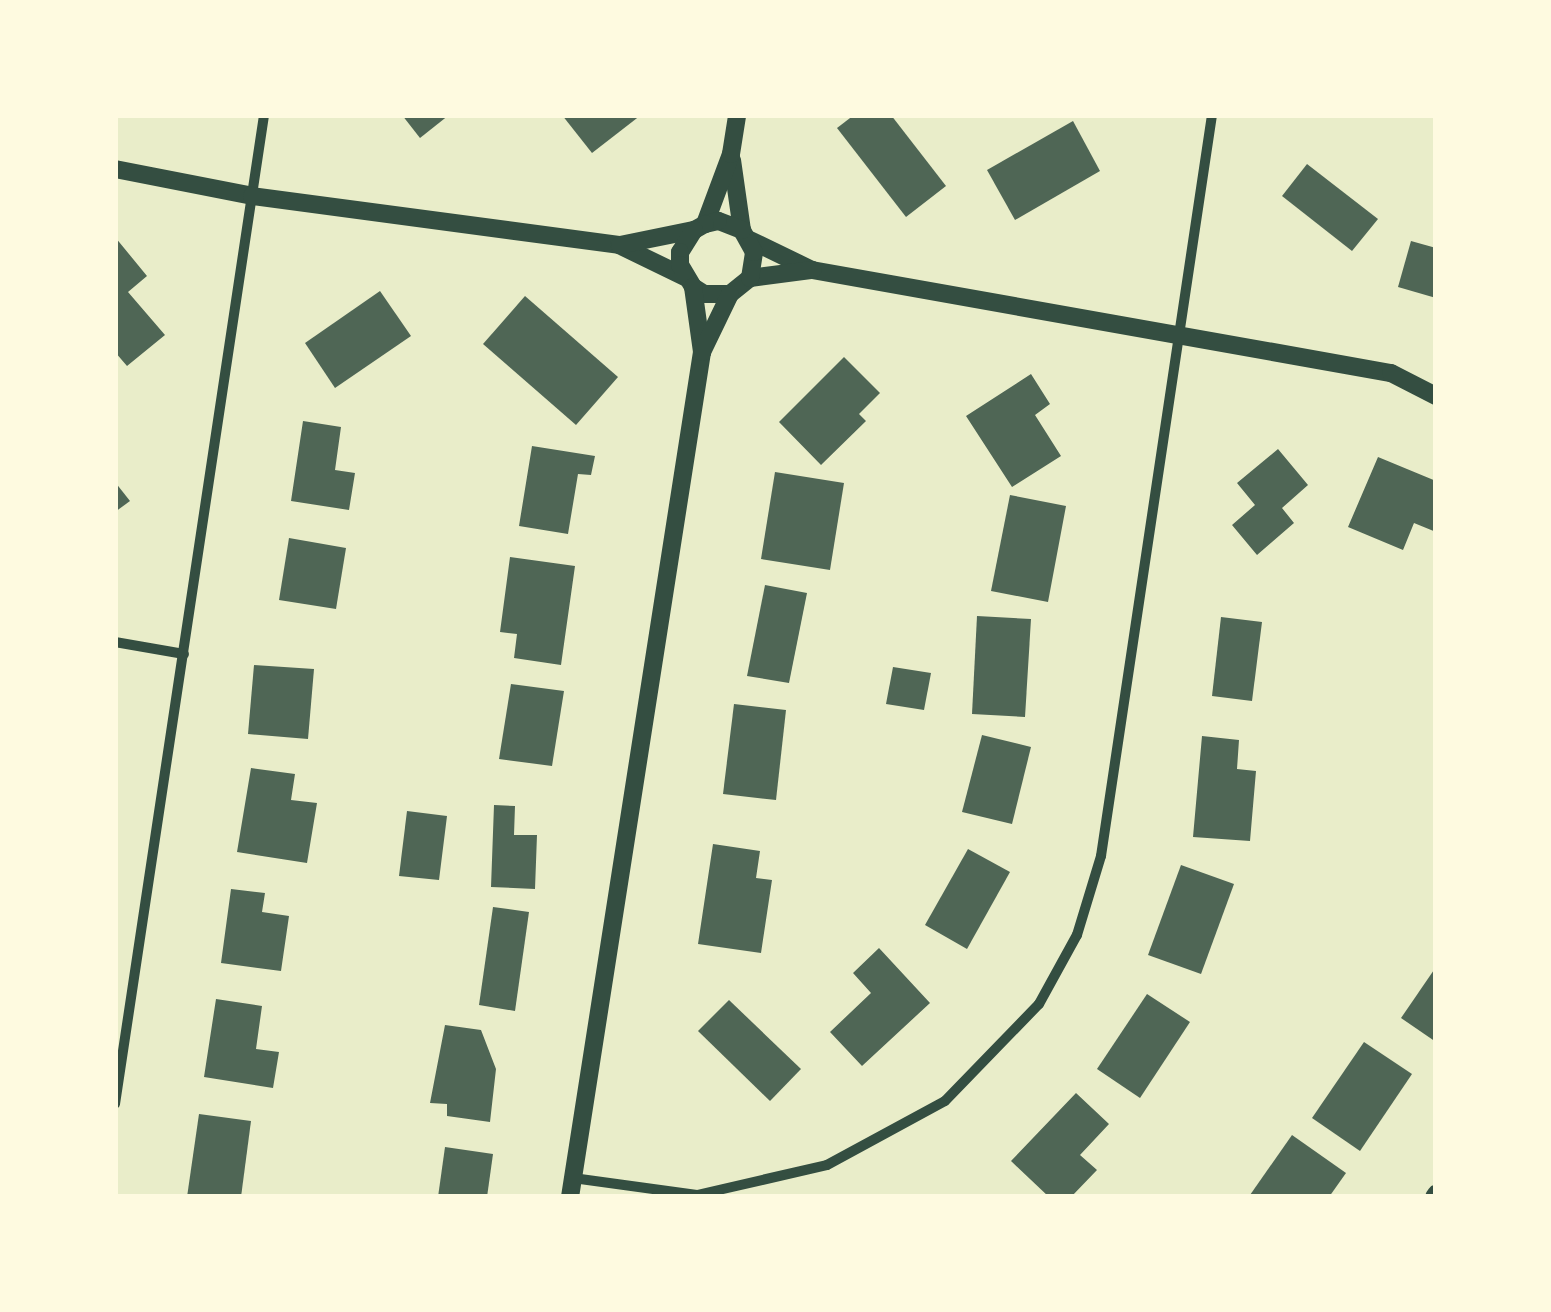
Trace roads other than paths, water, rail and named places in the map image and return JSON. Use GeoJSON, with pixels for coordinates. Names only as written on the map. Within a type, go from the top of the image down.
{"type":"FeatureCollection","features":[{"type":"Feature","properties":{"kind":"street"},"geometry":{"type":"LineString","coordinates":[[115,1104],[264,115]]}},
{"type":"Feature","properties":{"kind":"street"},"geometry":{"type":"LineString","coordinates":[[702,352],[680,252],[700,227],[731,154],[736,115]]}},
{"type":"Feature","properties":{"kind":"street"},"geometry":{"type":"LineString","coordinates":[[572,1178],[697,1195],[827,1166],[945,1101],[1040,1004],[1077,936],[1101,856],[1212,115]]}},
{"type":"Feature","properties":{"kind":"street"},"geometry":{"type":"LineString","coordinates":[[731,154],[746,235],[754,252],[750,278]]}},
{"type":"Feature","properties":{"kind":"street"},"geometry":{"type":"LineString","coordinates":[[115,169],[252,196],[619,245],[718,222],[812,270]]}},
{"type":"Feature","properties":{"kind":"street"},"geometry":{"type":"LineString","coordinates":[[619,245],[704,294],[730,294]]}},
{"type":"Feature","properties":{"kind":"street"},"geometry":{"type":"LineString","coordinates":[[570,1197],[702,352],[730,294],[750,278],[812,270],[1390,373],[1436,396]]}},
{"type":"Feature","properties":{"kind":"street"},"geometry":{"type":"LineString","coordinates":[[115,642],[184,654]]}}]}
